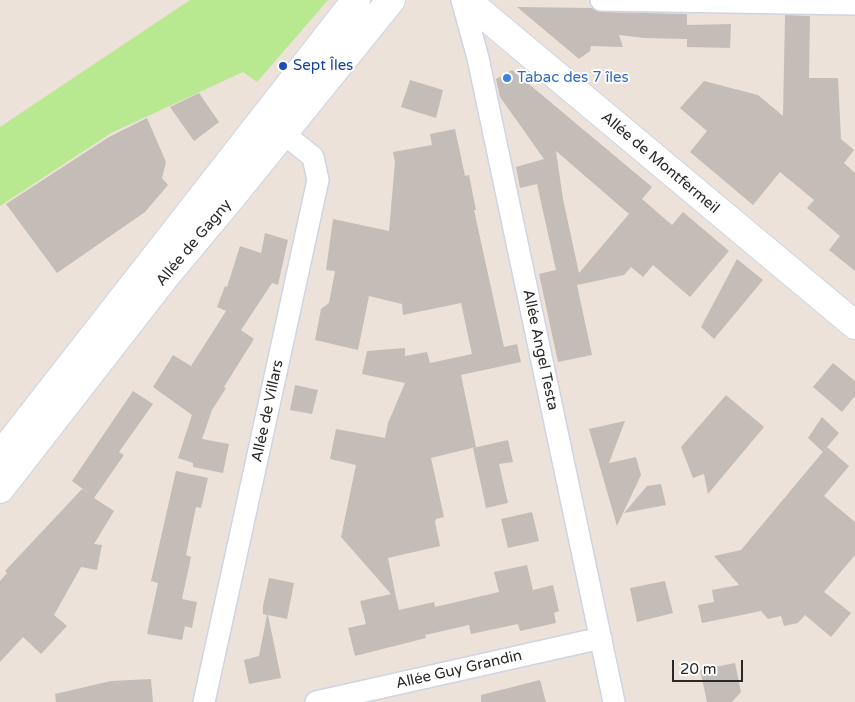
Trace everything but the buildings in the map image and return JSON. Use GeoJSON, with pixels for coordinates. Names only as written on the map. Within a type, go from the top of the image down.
{"type":"FeatureCollection","features":[{"type":"Feature","properties":{"kind":"main road","name":"Allée de Gagny"},"geometry":{"type":"LineString","coordinates":[[0,456],[356,0]]}},
{"type":"Feature","properties":{"kind":"main road","name":"Allée de Gagny"},"geometry":{"type":"LineString","coordinates":[[0,489],[168,273],[283,134],[390,0]]}},
{"type":"Feature","properties":{"kind":"main road","name":"Allée de Montfermeil"},"geometry":{"type":"LineString","coordinates":[[466,0],[855,324]]}},
{"type":"Feature","properties":{"kind":"street","name":"Allée Angel Testa"},"geometry":{"type":"LineString","coordinates":[[462,0],[480,67],[614,702]]}},
{"type":"Feature","properties":{"kind":"street"},"geometry":{"type":"LineString","coordinates":[[601,0],[855,4]]}},
{"type":"Feature","properties":{"kind":"street","name":"Allée de Villars"},"geometry":{"type":"LineString","coordinates":[[204,702],[318,180],[313,157],[283,134]]}},
{"type":"Feature","properties":{"kind":"street","name":"Allée Guy Grandin"},"geometry":{"type":"LineString","coordinates":[[316,702],[601,638]]}},
{"type":"Feature","properties":{"kind":"green space"},"geometry":{"type":"Polygon","coordinates":[[[190,0],[328,0],[257,82],[243,72],[111,133],[0,206],[0,127],[190,0]]]}},
{"type":"Feature","properties":{"kind":"place","name":"Sept Îles"},"geometry":{"type":"Point","coordinates":[283,66]}},
{"type":"Feature","properties":{"kind":"place","name":"Tabac des 7 îles"},"geometry":{"type":"Point","coordinates":[507,78]}}]}
